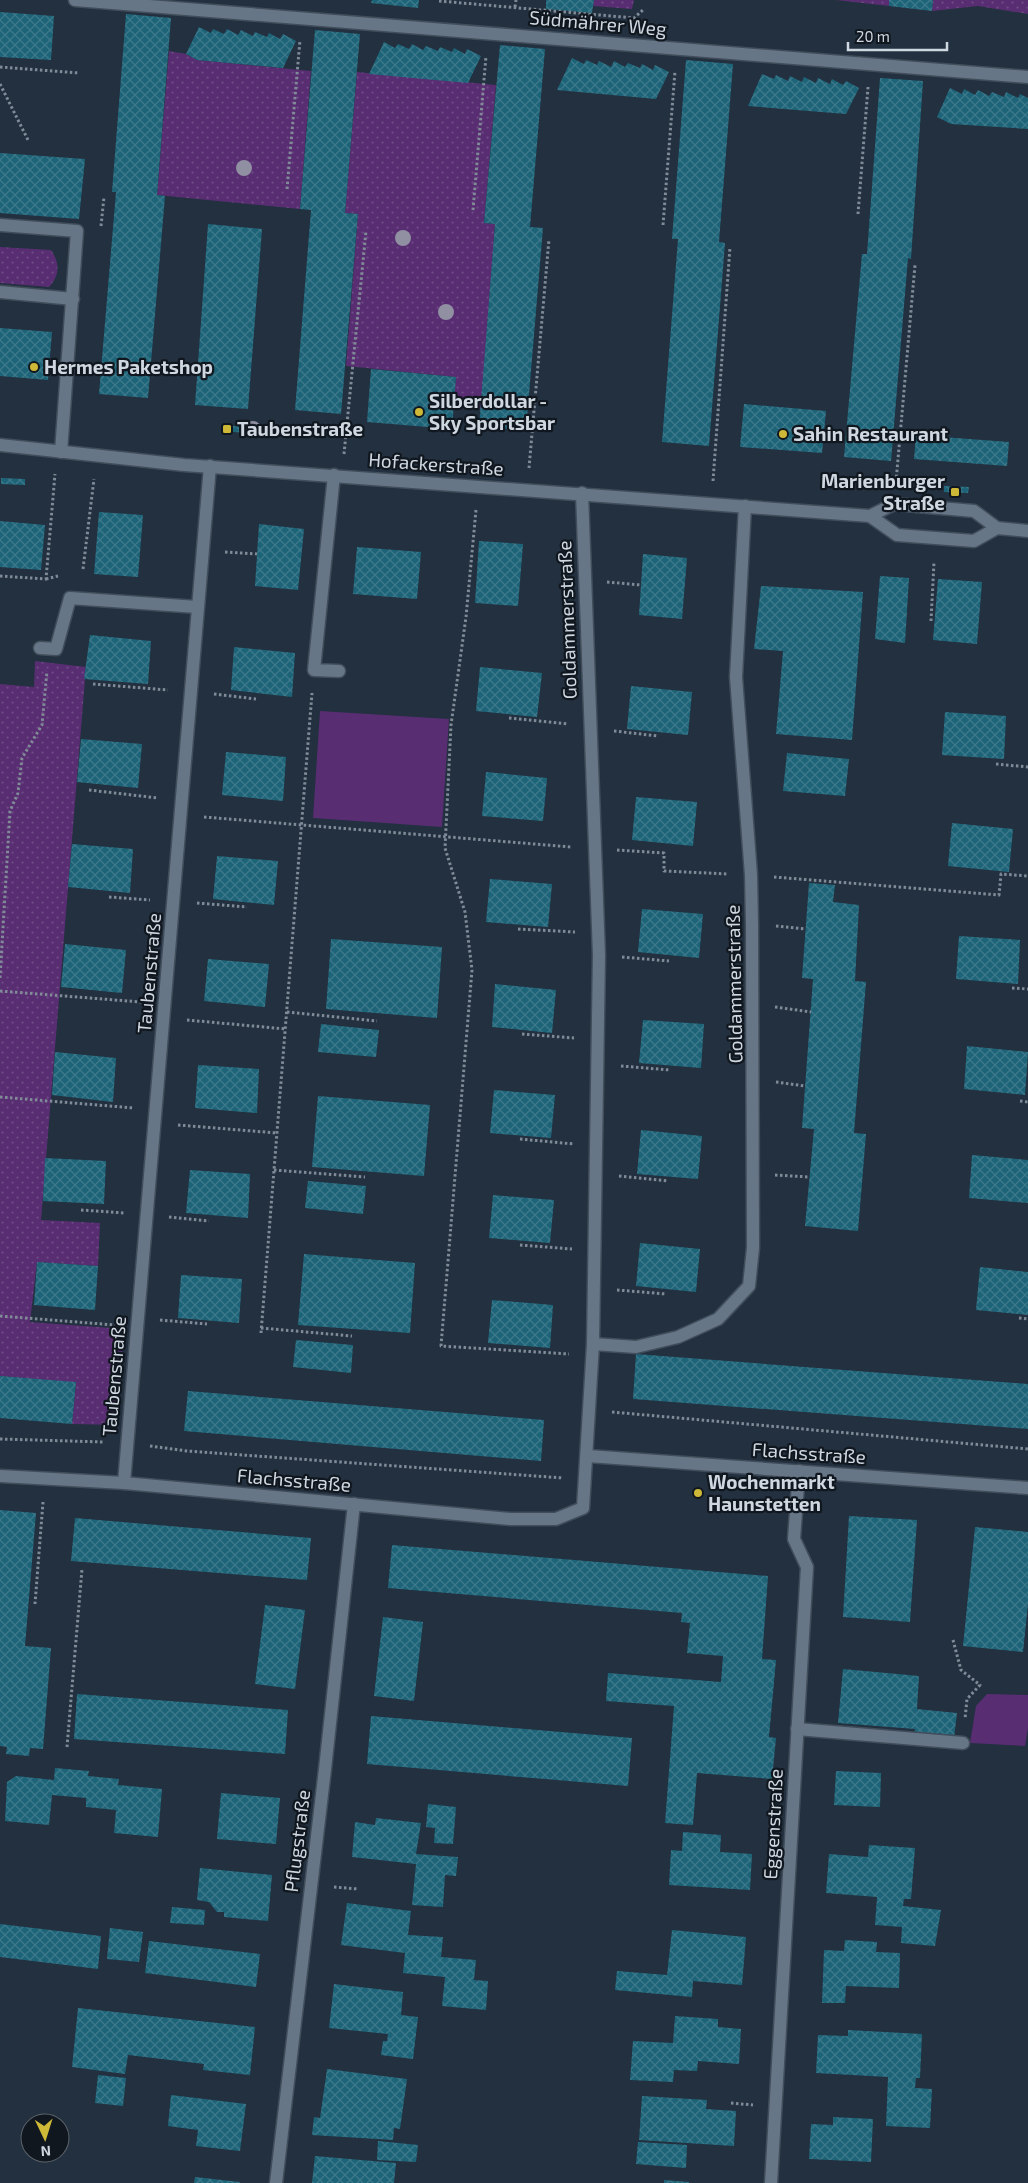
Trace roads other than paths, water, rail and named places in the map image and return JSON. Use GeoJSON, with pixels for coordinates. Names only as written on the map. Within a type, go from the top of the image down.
{"type":"FeatureCollection","features":[{"type":"Feature","properties":{"kind":"street","name":"Südmährer Weg"},"geometry":{"type":"LineString","coordinates":[[75,0],[1028,77]]}},
{"type":"Feature","properties":{"kind":"street"},"geometry":{"type":"LineString","coordinates":[[0,226],[77,231],[73,299],[59,452]]}},
{"type":"Feature","properties":{"kind":"street"},"geometry":{"type":"LineString","coordinates":[[0,292],[73,299]]}},
{"type":"Feature","properties":{"kind":"street","name":"Hofackerstraße"},"geometry":{"type":"LineString","coordinates":[[0,445],[210,466],[527,488],[870,516]]}},
{"type":"Feature","properties":{"kind":"street","name":"Taubenstraße"},"geometry":{"type":"LineString","coordinates":[[124,1483],[210,466]]}},
{"type":"Feature","properties":{"kind":"street"},"geometry":{"type":"LineString","coordinates":[[338,476],[314,670],[339,671]]}},
{"type":"Feature","properties":{"kind":"street","name":"Goldammerstraße"},"geometry":{"type":"LineString","coordinates":[[582,493],[599,955],[593,1350],[588,1456],[583,1508]]}},
{"type":"Feature","properties":{"kind":"street"},"geometry":{"type":"LineString","coordinates":[[998,528],[974,541],[897,535],[870,516],[894,504],[974,511],[998,528],[1028,531]]}},
{"type":"Feature","properties":{"kind":"street","name":"Goldammerstraße"},"geometry":{"type":"LineString","coordinates":[[593,1350],[636,1347],[678,1336],[718,1320],[749,1286],[753,1248],[754,1080],[751,875],[736,676],[745,506]]}},
{"type":"Feature","properties":{"kind":"street"},"geometry":{"type":"LineString","coordinates":[[44,648],[56,649],[70,598],[197,607]]}},
{"type":"Feature","properties":{"kind":"street","name":"Flachsstraße"},"geometry":{"type":"LineString","coordinates":[[588,1456],[1028,1488]]}},
{"type":"Feature","properties":{"kind":"street","name":"Eggenstraße"},"geometry":{"type":"LineString","coordinates":[[771,2183],[807,1567],[794,1539],[799,1471]]}},
{"type":"Feature","properties":{"kind":"street","name":"Flachsstraße"},"geometry":{"type":"LineString","coordinates":[[0,1476],[124,1483],[510,1519],[556,1519],[583,1508]]}},
{"type":"Feature","properties":{"kind":"street","name":"Pflugstraße"},"geometry":{"type":"LineString","coordinates":[[276,2183],[354,1504]]}},
{"type":"Feature","properties":{"kind":"street"},"geometry":{"type":"LineString","coordinates":[[797,1729],[963,1742]]}},
{"type":"Feature","properties":{"kind":"place","name":"Hermes Paketshop"},"geometry":{"type":"Point","coordinates":[34,367]}},
{"type":"Feature","properties":{"kind":"place","name":"Silberdollar - Sky Sportsbar"},"geometry":{"type":"Point","coordinates":[419,412]}},
{"type":"Feature","properties":{"kind":"place","name":"Taubenstraße"},"geometry":{"type":"Point","coordinates":[227,429]}},
{"type":"Feature","properties":{"kind":"place","name":"Sahin Restaurant"},"geometry":{"type":"Point","coordinates":[783,434]}},
{"type":"Feature","properties":{"kind":"place","name":"Marienburger Straße"},"geometry":{"type":"Point","coordinates":[955,492]}},
{"type":"Feature","properties":{"kind":"place","name":"Wochenmarkt Haunstetten"},"geometry":{"type":"Point","coordinates":[698,1493]}}]}
